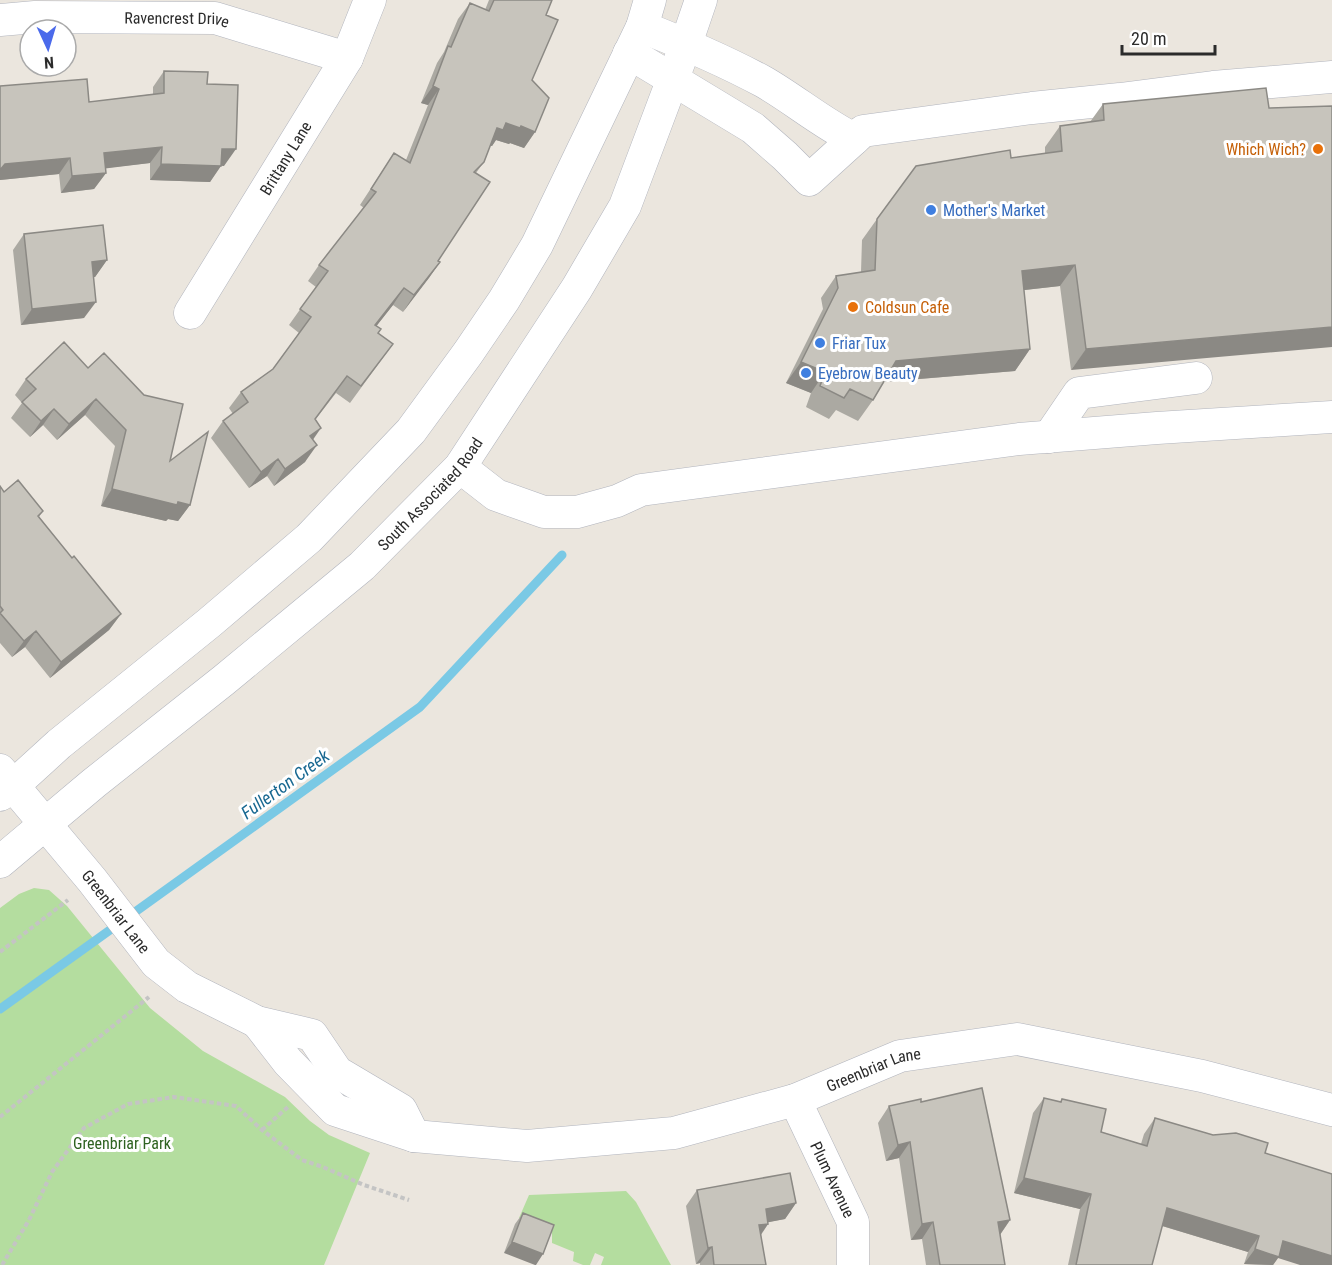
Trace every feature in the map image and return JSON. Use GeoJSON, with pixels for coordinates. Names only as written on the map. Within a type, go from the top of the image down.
{"type":"FeatureCollection","features":[{"type":"Feature","properties":{"kind":"street","name":"Brittany Lane"},"geometry":{"type":"LineString","coordinates":[[190,313],[347,58],[370,0]]}},
{"type":"Feature","properties":{"kind":"street","name":"South Associated Road"},"geometry":{"type":"LineString","coordinates":[[0,862],[362,566],[460,467],[577,288],[625,206],[701,0]]}},
{"type":"Feature","properties":{"kind":"street","name":"Ravencrest Drive"},"geometry":{"type":"LineString","coordinates":[[0,20],[35,16],[215,18],[347,58]]}},
{"type":"Feature","properties":{"kind":"street"},"geometry":{"type":"LineString","coordinates":[[640,27],[686,44],[764,83],[854,139]]}},
{"type":"Feature","properties":{"kind":"street"},"geometry":{"type":"LineString","coordinates":[[640,27],[673,79],[753,128],[809,180],[863,131],[1213,87],[1332,77]]}},
{"type":"Feature","properties":{"kind":"street"},"geometry":{"type":"LineString","coordinates":[[4,784],[59,744],[209,623],[309,538],[411,432],[504,300],[537,245],[640,27]]}},
{"type":"Feature","properties":{"kind":"street"},"geometry":{"type":"LineString","coordinates":[[1049,437],[1079,393],[1196,378]]}},
{"type":"Feature","properties":{"kind":"street"},"geometry":{"type":"LineString","coordinates":[[460,467],[496,495],[544,512],[577,512],[617,501],[642,490],[1019,439],[1332,417]]}},
{"type":"Feature","properties":{"kind":"street","name":"Greenbriar Lane"},"geometry":{"type":"LineString","coordinates":[[4,784],[45,825],[156,963],[186,987],[257,1022],[312,1035],[337,1072],[401,1110],[414,1136],[526,1146],[674,1133],[795,1100],[900,1056],[1017,1039],[1202,1076],[1332,1110]]}},
{"type":"Feature","properties":{"kind":"street","name":"Plum Avenue"},"geometry":{"type":"LineString","coordinates":[[795,1100],[854,1222],[853,1265]]}},
{"type":"Feature","properties":{"kind":"path"},"geometry":{"type":"LineString","coordinates":[[0,952],[70,899],[97,887]]}},
{"type":"Feature","properties":{"kind":"path"},"geometry":{"type":"LineString","coordinates":[[0,1117],[149,997],[186,987]]}},
{"type":"Feature","properties":{"kind":"path"},"geometry":{"type":"LineString","coordinates":[[2,1265],[29,1220],[52,1172],[84,1128],[128,1104],[174,1097],[236,1106],[262,1130],[302,1160],[409,1200]]}},
{"type":"Feature","properties":{"kind":"path"},"geometry":{"type":"LineString","coordinates":[[262,1130],[292,1103]]}},
{"type":"Feature","properties":{"kind":"green space","name":"Greenbriar Park"},"geometry":{"type":"Polygon","coordinates":[[[34,888],[49,890],[67,906],[150,1008],[203,1051],[285,1097],[310,1121],[329,1135],[370,1153],[324,1265],[0,1265],[0,908],[19,894],[34,888]]]}},
{"type":"Feature","properties":{"kind":"green space"},"geometry":{"type":"Polygon","coordinates":[[[626,1191],[636,1202],[671,1265],[601,1265],[604,1257],[595,1253],[590,1265],[583,1265],[573,1261],[574,1252],[552,1243],[552,1231],[519,1218],[529,1195],[626,1191]]]}},
{"type":"Feature","properties":{"kind":"building"},"geometry":{"type":"Polygon","coordinates":[[[494,0],[552,0],[546,15],[558,20],[532,80],[549,98],[535,132],[506,123],[503,130],[497,128],[484,162],[474,172],[490,182],[438,261],[440,262],[414,295],[404,288],[375,325],[381,329],[378,333],[393,344],[361,386],[347,376],[315,419],[321,428],[310,436],[317,445],[285,469],[278,459],[261,472],[223,421],[248,402],[241,392],[273,369],[311,317],[300,309],[328,271],[319,265],[376,192],[371,189],[394,153],[410,163],[439,89],[433,86],[448,46],[451,47],[470,3],[489,11],[494,0]]]}},
{"type":"Feature","properties":{"kind":"building"},"geometry":{"type":"Polygon","coordinates":[[[164,71],[208,72],[207,84],[238,85],[236,149],[222,149],[221,166],[161,164],[162,147],[104,153],[106,173],[72,176],[70,158],[5,164],[0,170],[0,86],[87,79],[89,102],[164,93],[164,71]]]}},
{"type":"Feature","properties":{"kind":"building"},"geometry":{"type":"Polygon","coordinates":[[[1266,88],[1269,108],[1332,106],[1332,327],[1086,349],[1075,265],[1022,271],[1030,349],[896,361],[873,400],[850,389],[844,398],[820,386],[825,372],[801,362],[838,288],[836,276],[875,270],[877,219],[916,166],[1010,150],[1011,158],[1062,151],[1060,126],[1104,120],[1103,104],[1266,88]]]}},
{"type":"Feature","properties":{"kind":"building"},"geometry":{"type":"Polygon","coordinates":[[[103,225],[107,260],[92,262],[96,302],[32,309],[24,234],[103,225]]]}},
{"type":"Feature","properties":{"kind":"building"},"geometry":{"type":"Polygon","coordinates":[[[64,342],[88,368],[104,353],[144,395],[183,404],[170,461],[208,432],[190,505],[178,502],[177,505],[112,489],[126,430],[96,399],[69,424],[54,409],[41,421],[22,402],[36,389],[26,379],[64,342]]]}},
{"type":"Feature","properties":{"kind":"building"},"geometry":{"type":"Polygon","coordinates":[[[18,480],[43,511],[38,516],[121,614],[61,662],[36,631],[24,641],[0,613],[3,610],[0,606],[0,486],[4,492],[18,480]]]}},
{"type":"Feature","properties":{"kind":"building"},"geometry":{"type":"Polygon","coordinates":[[[982,1088],[1010,1220],[998,1222],[1005,1265],[940,1265],[933,1222],[922,1224],[910,1142],[898,1145],[889,1106],[921,1099],[921,1102],[982,1088]]]}},
{"type":"Feature","properties":{"kind":"building"},"geometry":{"type":"Polygon","coordinates":[[[1044,1098],[1061,1102],[1062,1099],[1106,1109],[1101,1132],[1147,1146],[1155,1118],[1213,1135],[1236,1133],[1268,1143],[1265,1153],[1332,1174],[1332,1256],[1283,1241],[1279,1257],[1255,1249],[1259,1236],[1167,1208],[1152,1265],[1076,1265],[1091,1194],[1024,1178],[1044,1098]]]}},
{"type":"Feature","properties":{"kind":"building"},"geometry":{"type":"Polygon","coordinates":[[[790,1173],[796,1203],[766,1209],[768,1224],[759,1225],[766,1265],[714,1265],[712,1247],[708,1248],[697,1190],[790,1173]]]}},
{"type":"Feature","properties":{"kind":"building"},"geometry":{"type":"Polygon","coordinates":[[[523,1213],[554,1225],[543,1254],[512,1242],[523,1213]]]}},
{"type":"Feature","properties":{"kind":"waterway","name":"Fullerton Creek"},"geometry":{"type":"LineString","coordinates":[[0,1009],[420,707],[562,555]]}},
{"type":"Feature","properties":{"kind":"place","name":"Which Wich?"},"geometry":{"type":"Point","coordinates":[1318,149]}},
{"type":"Feature","properties":{"kind":"place","name":"Mother's Market"},"geometry":{"type":"Point","coordinates":[931,210]}},
{"type":"Feature","properties":{"kind":"place","name":"Coldsun Cafe"},"geometry":{"type":"Point","coordinates":[853,307]}},
{"type":"Feature","properties":{"kind":"place","name":"Friar Tux"},"geometry":{"type":"Point","coordinates":[820,343]}},
{"type":"Feature","properties":{"kind":"place","name":"Eyebrow Beauty"},"geometry":{"type":"Point","coordinates":[806,373]}}]}
